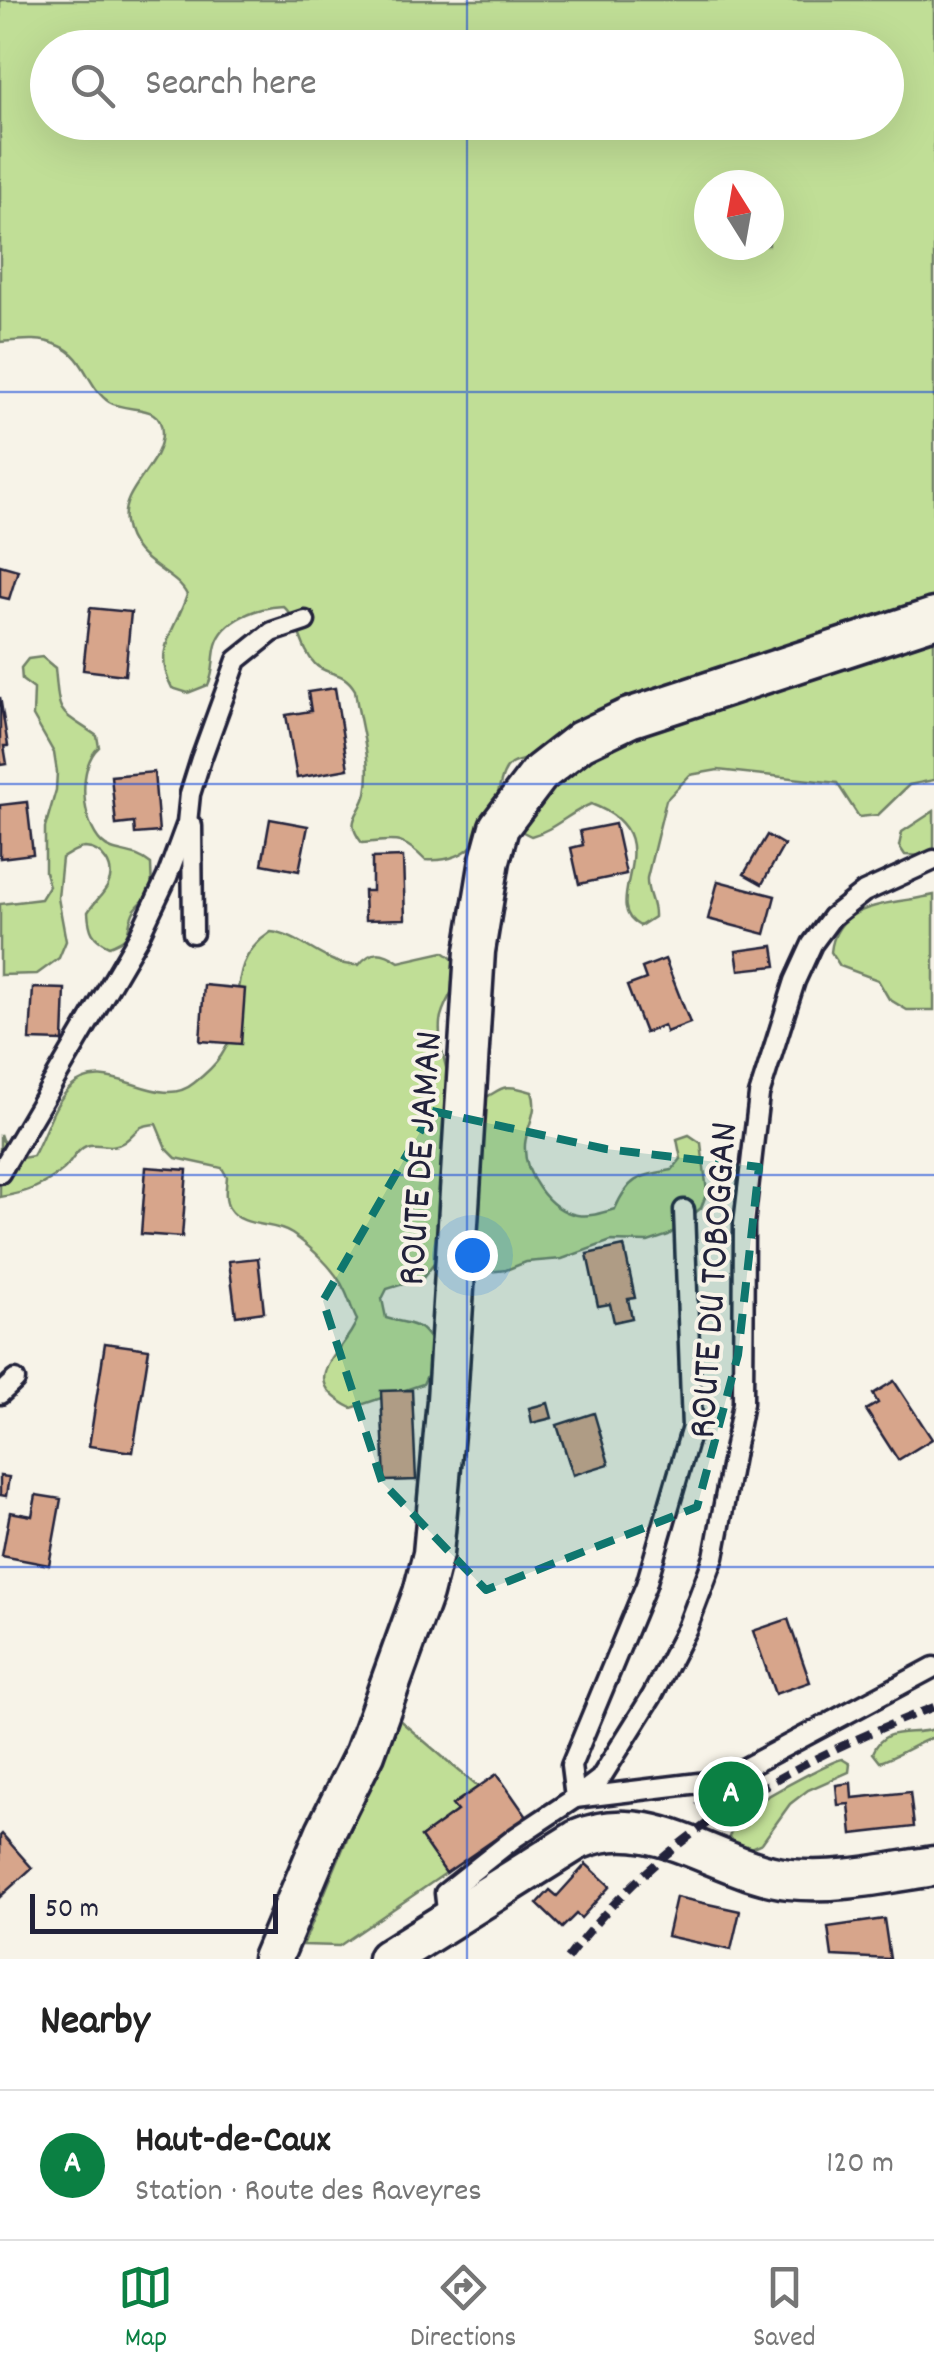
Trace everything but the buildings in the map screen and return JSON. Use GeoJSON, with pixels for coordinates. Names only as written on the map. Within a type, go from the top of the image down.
{"type":"FeatureCollection","features":[{"type":"Feature","properties":{"kind":"street","name":"ROUTE DE JAMAN"},"geometry":{"type":"LineString","coordinates":[[272,1959],[326,1831],[365,1753],[424,1593],[433,1554],[447,1400],[475,951],[499,827],[540,773],[581,740],[628,718],[934,618]]}},
{"type":"Feature","properties":{"kind":"street"},"geometry":{"type":"LineString","coordinates":[[386,1959],[577,1840],[604,1830],[624,1829],[666,1838],[764,1874],[788,1878],[831,1879],[934,1866]]}},
{"type":"Feature","properties":{"kind":"lane"},"geometry":{"type":"LineString","coordinates":[[0,1174],[140,936],[167,878],[187,823],[190,794],[238,660],[272,632],[305,621]]}},
{"type":"Feature","properties":{"kind":"lane"},"geometry":{"type":"LineString","coordinates":[[187,823],[192,826],[193,934]]}},
{"type":"Feature","properties":{"kind":"lane","name":"ROUTE DU TOBOGGAN"},"geometry":{"type":"LineString","coordinates":[[575,1798],[600,1778],[652,1696],[687,1628],[714,1557],[744,1403],[744,1224],[759,1095],[794,981],[812,944],[832,916],[864,892],[934,860]]}},
{"type":"Feature","properties":{"kind":"lane"},"geometry":{"type":"LineString","coordinates":[[575,1798],[571,1766],[646,1585],[692,1427],[684,1210]]}},
{"type":"Feature","properties":{"kind":"lane"},"geometry":{"type":"LineString","coordinates":[[0,1394],[14,1380]]}},
{"type":"Feature","properties":{"kind":"lane"},"geometry":{"type":"LineString","coordinates":[[448,1919],[446,1893],[516,1837],[575,1798],[707,1782],[743,1769],[934,1668]]}},
{"type":"Feature","properties":{"kind":"highlighted area"},"geometry":{"type":"Polygon","coordinates":[[[432,1111],[606,1149],[759,1167],[738,1355],[697,1507],[486,1590],[382,1482],[323,1301],[432,1111]]]}},
{"type":"Feature","properties":{"kind":"green space"},"geometry":{"type":"Polygon","coordinates":[[[0,0],[934,0],[934,780],[909,785],[878,815],[859,817],[837,783],[718,770],[690,775],[666,800],[647,878],[654,917],[640,926],[629,915],[625,902],[632,851],[629,833],[616,817],[591,804],[539,833],[531,836],[521,831],[518,818],[536,763],[526,759],[506,770],[481,833],[475,843],[455,857],[425,860],[403,843],[362,843],[354,822],[366,793],[368,768],[355,690],[340,676],[315,664],[283,606],[253,612],[226,628],[216,645],[208,685],[188,693],[172,688],[166,674],[165,651],[187,595],[136,548],[125,522],[129,499],[160,445],[161,423],[150,412],[109,402],[75,357],[60,346],[38,340],[0,342],[0,0]]]}},
{"type":"Feature","properties":{"kind":"green space"},"geometry":{"type":"Polygon","coordinates":[[[42,657],[55,668],[62,710],[97,736],[99,747],[87,767],[84,794],[95,834],[107,847],[151,864],[152,893],[134,910],[126,936],[109,946],[103,943],[92,933],[88,912],[108,885],[109,866],[91,849],[73,852],[62,858],[58,898],[66,941],[59,958],[37,974],[0,975],[0,904],[41,899],[49,886],[45,872],[45,828],[57,772],[54,753],[33,716],[34,689],[22,680],[21,668],[28,659],[42,657]]]}},
{"type":"Feature","properties":{"kind":"green space"},"geometry":{"type":"Polygon","coordinates":[[[934,811],[934,850],[925,856],[905,855],[899,846],[902,832],[934,811]]]}},
{"type":"Feature","properties":{"kind":"green space"},"geometry":{"type":"Polygon","coordinates":[[[934,895],[934,1010],[907,1010],[889,999],[878,980],[840,966],[831,952],[835,935],[855,914],[934,895]]]}},
{"type":"Feature","properties":{"kind":"green space"},"geometry":{"type":"Polygon","coordinates":[[[271,932],[347,964],[359,965],[378,953],[399,962],[443,952],[453,960],[458,976],[440,1022],[451,1086],[474,1103],[505,1088],[532,1092],[534,1105],[525,1155],[539,1188],[556,1206],[582,1215],[615,1209],[630,1184],[672,1170],[681,1159],[677,1139],[689,1135],[701,1143],[707,1192],[701,1208],[669,1235],[648,1242],[611,1241],[562,1259],[526,1262],[488,1272],[437,1260],[423,1278],[387,1289],[382,1299],[386,1318],[417,1326],[438,1352],[423,1384],[352,1408],[326,1387],[324,1376],[357,1320],[336,1275],[292,1234],[235,1215],[227,1204],[227,1177],[222,1168],[176,1158],[166,1148],[156,1124],[140,1128],[119,1145],[86,1146],[49,1180],[0,1197],[0,1134],[22,1158],[33,1156],[58,1103],[84,1079],[100,1076],[164,1092],[180,1091],[209,1070],[229,1040],[246,959],[271,932]]]}},
{"type":"Feature","properties":{"kind":"green space"},"geometry":{"type":"Polygon","coordinates":[[[397,1718],[478,1787],[453,1804],[457,1811],[421,1837],[446,1873],[339,1946],[303,1945],[397,1718]]]}},
{"type":"Feature","properties":{"kind":"green space"},"geometry":{"type":"Polygon","coordinates":[[[934,1729],[934,1737],[880,1762],[873,1753],[891,1735],[934,1729]]]}},
{"type":"Feature","properties":{"kind":"green space"},"geometry":{"type":"Polygon","coordinates":[[[842,1759],[850,1764],[849,1772],[808,1790],[790,1804],[762,1843],[746,1850],[736,1847],[729,1837],[747,1810],[842,1759]]]}},
{"type":"Feature","properties":{"kind":"railway"},"geometry":{"type":"LineString","coordinates":[[567,1959],[644,1874],[732,1806],[829,1752],[934,1707]]}},
{"type":"Feature","properties":{"kind":"place","name":"Haut-de-Caux"},"geometry":{"type":"Point","coordinates":[731,1794]}}]}
